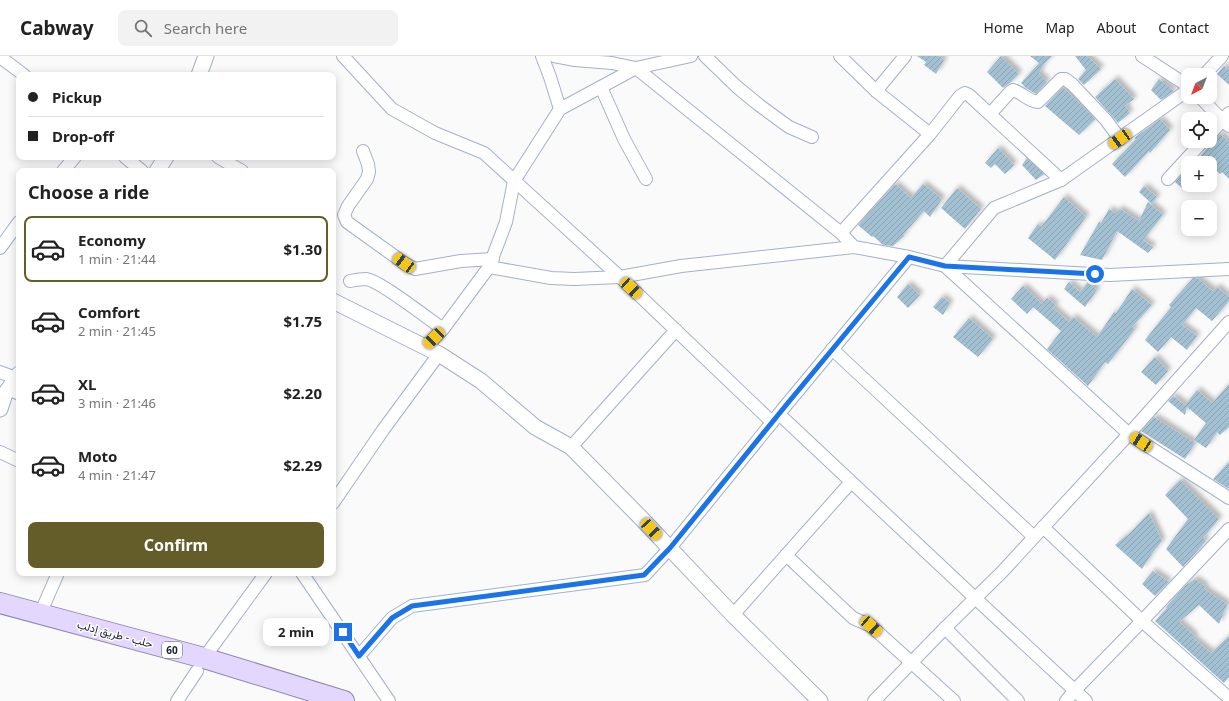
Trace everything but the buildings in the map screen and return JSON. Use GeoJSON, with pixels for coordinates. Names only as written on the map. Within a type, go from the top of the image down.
{"type":"FeatureCollection","features":[{"type":"Feature","properties":{"kind":"main road","name":"حلب - طريق إدلب"},"geometry":{"type":"LineString","coordinates":[[0,602],[200,664],[303,701]]}},
{"type":"Feature","properties":{"kind":"main road","name":"حلب - طريق إدلب"},"geometry":{"type":"LineString","coordinates":[[0,617],[200,664],[344,701]]}},
{"type":"Feature","properties":{"kind":"street"},"geometry":{"type":"LineString","coordinates":[[200,72],[206,56]]}},
{"type":"Feature","properties":{"kind":"street"},"geometry":{"type":"LineString","coordinates":[[343,56],[392,109],[435,133],[484,153],[676,330],[775,418],[851,482],[1086,701]]}},
{"type":"Feature","properties":{"kind":"street"},"geometry":{"type":"LineString","coordinates":[[542,56],[560,109]]}},
{"type":"Feature","properties":{"kind":"street"},"geometry":{"type":"LineString","coordinates":[[554,56],[575,60],[612,63],[636,68],[691,56]]}},
{"type":"Feature","properties":{"kind":"street"},"geometry":{"type":"LineString","coordinates":[[426,347],[443,330],[491,263],[506,222],[514,181],[560,109],[657,56]]}},
{"type":"Feature","properties":{"kind":"street"},"geometry":{"type":"LineString","coordinates":[[705,56],[737,87],[759,105],[790,126],[812,137]]}},
{"type":"Feature","properties":{"kind":"street"},"geometry":{"type":"LineString","coordinates":[[840,56],[876,91],[930,134]]}},
{"type":"Feature","properties":{"kind":"street"},"geometry":{"type":"LineString","coordinates":[[876,91],[905,56]]}},
{"type":"Feature","properties":{"kind":"street"},"geometry":{"type":"LineString","coordinates":[[1142,56],[1181,81]]}},
{"type":"Feature","properties":{"kind":"street"},"geometry":{"type":"LineString","coordinates":[[1211,68],[1222,56]]}},
{"type":"Feature","properties":{"kind":"street"},"geometry":{"type":"LineString","coordinates":[[0,57],[20,72]]}},
{"type":"Feature","properties":{"kind":"street"},"geometry":{"type":"LineString","coordinates":[[636,68],[840,233],[854,247]]}},
{"type":"Feature","properties":{"kind":"street"},"geometry":{"type":"LineString","coordinates":[[990,114],[1013,90],[1017,91],[1032,102],[1038,102],[1061,79],[1065,79],[1072,84],[1106,120],[1120,139]]}},
{"type":"Feature","properties":{"kind":"street"},"geometry":{"type":"LineString","coordinates":[[601,87],[624,139],[646,179]]}},
{"type":"Feature","properties":{"kind":"street"},"geometry":{"type":"LineString","coordinates":[[840,233],[930,134],[960,96],[965,93],[990,114],[1061,180]]}},
{"type":"Feature","properties":{"kind":"street"},"geometry":{"type":"LineString","coordinates":[[945,266],[994,208],[1061,180],[1181,95]]}},
{"type":"Feature","properties":{"kind":"street"},"geometry":{"type":"LineString","coordinates":[[1208,104],[1227,120],[1217,128]]}},
{"type":"Feature","properties":{"kind":"street"},"geometry":{"type":"LineString","coordinates":[[1168,179],[1197,148]]}},
{"type":"Feature","properties":{"kind":"street"},"geometry":{"type":"LineString","coordinates":[[363,151],[368,164],[369,172],[367,179],[348,206],[344,215],[347,222],[404,263],[415,269],[461,261],[491,263],[551,278],[574,279],[620,277],[681,266],[854,247],[909,257],[945,266],[1110,275],[1229,269]]}},
{"type":"Feature","properties":{"kind":"street"},"geometry":{"type":"LineString","coordinates":[[66,168],[72,160]]}},
{"type":"Feature","properties":{"kind":"street"},"geometry":{"type":"LineString","coordinates":[[129,160],[138,168]]}},
{"type":"Feature","properties":{"kind":"street"},"geometry":{"type":"LineString","coordinates":[[223,160],[237,168]]}},
{"type":"Feature","properties":{"kind":"street"},"geometry":{"type":"LineString","coordinates":[[0,248],[16,226]]}},
{"type":"Feature","properties":{"kind":"street"},"geometry":{"type":"LineString","coordinates":[[359,656],[392,618],[412,606],[644,575],[670,548],[775,418],[909,257]]}},
{"type":"Feature","properties":{"kind":"street"},"geometry":{"type":"LineString","coordinates":[[945,266],[1129,434],[1229,498]]}},
{"type":"Feature","properties":{"kind":"street"},"geometry":{"type":"LineString","coordinates":[[350,281],[367,279],[378,284],[443,330]]}},
{"type":"Feature","properties":{"kind":"street"},"geometry":{"type":"LineString","coordinates":[[336,302],[439,354],[481,381],[535,427],[570,447],[642,519],[733,615],[820,701]]}},
{"type":"Feature","properties":{"kind":"street"},"geometry":{"type":"LineString","coordinates":[[874,701],[1002,572],[1129,434],[1229,322]]}},
{"type":"Feature","properties":{"kind":"street"},"geometry":{"type":"LineString","coordinates":[[570,447],[676,330]]}},
{"type":"Feature","properties":{"kind":"street"},"geometry":{"type":"LineString","coordinates":[[832,350],[1034,537]]}},
{"type":"Feature","properties":{"kind":"street"},"geometry":{"type":"LineString","coordinates":[[336,499],[439,354]]}},
{"type":"Feature","properties":{"kind":"street"},"geometry":{"type":"LineString","coordinates":[[0,372],[16,384],[5,394],[0,409]]}},
{"type":"Feature","properties":{"kind":"street"},"geometry":{"type":"LineString","coordinates":[[0,452],[16,460]]}},
{"type":"Feature","properties":{"kind":"street"},"geometry":{"type":"LineString","coordinates":[[733,615],[851,482]]}},
{"type":"Feature","properties":{"kind":"street"},"geometry":{"type":"LineString","coordinates":[[1043,528],[1142,621],[1229,698]]}},
{"type":"Feature","properties":{"kind":"street"},"geometry":{"type":"LineString","coordinates":[[1066,701],[1074,690],[1229,529]]}},
{"type":"Feature","properties":{"kind":"street"},"geometry":{"type":"LineString","coordinates":[[786,555],[853,618],[871,626],[954,701]]}},
{"type":"Feature","properties":{"kind":"street"},"geometry":{"type":"LineString","coordinates":[[40,614],[57,576]]}},
{"type":"Feature","properties":{"kind":"street"},"geometry":{"type":"LineString","coordinates":[[177,701],[200,664],[264,576]]}},
{"type":"Feature","properties":{"kind":"street"},"geometry":{"type":"LineString","coordinates":[[304,576],[389,701]]}},
{"type":"Feature","properties":{"kind":"street"},"geometry":{"type":"LineString","coordinates":[[945,628],[1018,701]]}},
{"type":"Feature","properties":{"kind":"route"},"geometry":{"type":"LineString","coordinates":[[343,632],[359,656],[392,618],[412,606],[515,591],[644,575],[670,548],[909,257],[945,266],[1095,274]]}}]}
